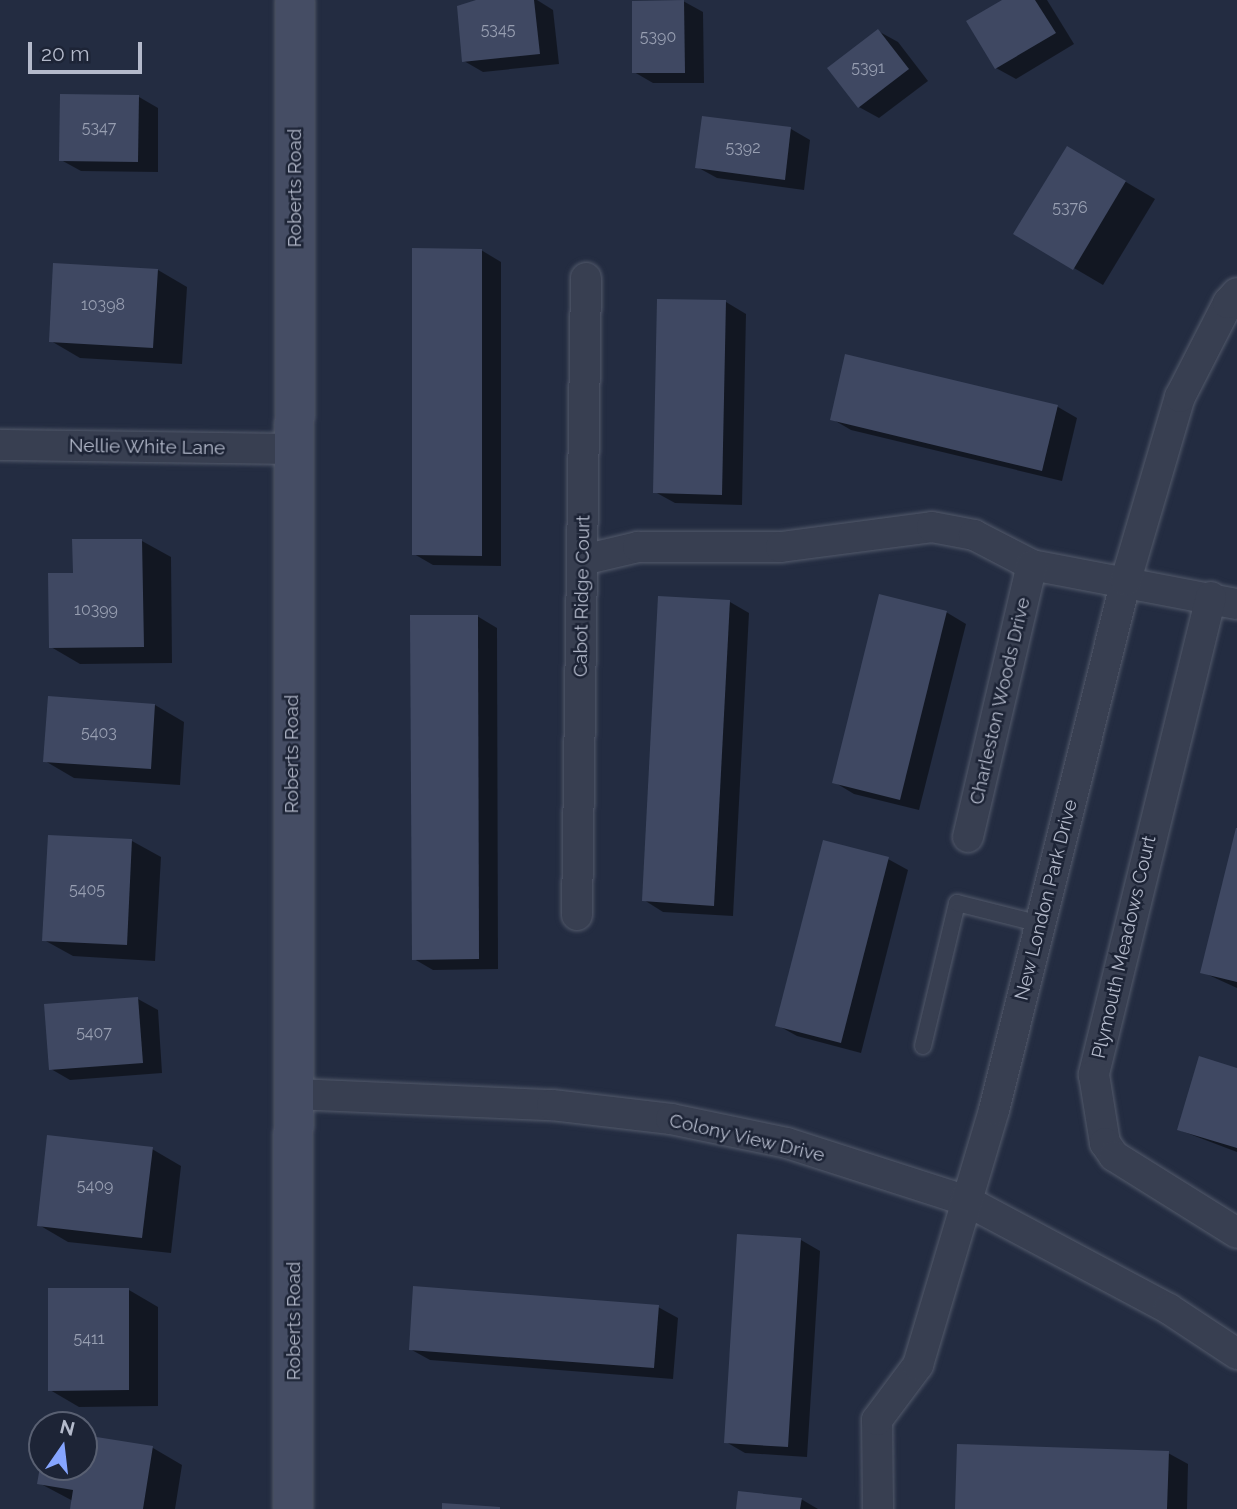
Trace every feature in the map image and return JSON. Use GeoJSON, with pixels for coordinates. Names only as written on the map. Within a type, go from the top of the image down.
{"type":"FeatureCollection","features":[{"type":"Feature","properties":{"kind":"main road","name":"Roberts Road"},"geometry":{"type":"LineString","coordinates":[[293,1509],[296,0]]}},
{"type":"Feature","properties":{"kind":"street","name":"Cabot Ridge Court"},"geometry":{"type":"LineString","coordinates":[[577,915],[586,278]]}},
{"type":"Feature","properties":{"kind":"street","name":"New London Park Drive"},"geometry":{"type":"LineString","coordinates":[[878,1509],[877,1420],[918,1365],[994,1110],[1126,580],[1180,397],[1228,303],[1237,293]]}},
{"type":"Feature","properties":{"kind":"street","name":"Nellie White Lane"},"geometry":{"type":"LineString","coordinates":[[0,444],[294,449]]}},
{"type":"Feature","properties":{"kind":"street"},"geometry":{"type":"LineString","coordinates":[[583,560],[638,547],[781,547],[932,527],[974,535],[1032,565],[1126,580],[1224,601]]}},
{"type":"Feature","properties":{"kind":"street","name":"Charleston Woods Drive"},"geometry":{"type":"LineString","coordinates":[[968,837],[1032,565]]}},
{"type":"Feature","properties":{"kind":"street","name":"Plymouth Meadows Court"},"geometry":{"type":"LineString","coordinates":[[1224,601],[1094,1075],[1105,1143],[1114,1156],[1237,1233]]}},
{"type":"Feature","properties":{"kind":"street","name":"Colony View Drive"},"geometry":{"type":"LineString","coordinates":[[295,1094],[552,1105],[671,1119],[787,1143],[965,1200],[1170,1309],[1237,1354]]}},
{"type":"Feature","properties":{"kind":"lane"},"geometry":{"type":"LineString","coordinates":[[923,1046],[957,903],[1040,924]]}},
{"type":"Feature","properties":{"kind":"building"},"geometry":{"type":"Polygon","coordinates":[[[476,0],[534,0],[540,54],[462,62],[457,6],[476,0]]]}},
{"type":"Feature","properties":{"kind":"building"},"geometry":{"type":"Polygon","coordinates":[[[684,0],[685,73],[632,73],[632,1],[684,0]]]}},
{"type":"Feature","properties":{"kind":"building"},"geometry":{"type":"Polygon","coordinates":[[[1002,0],[1035,0],[1056,33],[995,69],[966,21],[1002,0]]]}},
{"type":"Feature","properties":{"kind":"building"},"geometry":{"type":"Polygon","coordinates":[[[878,29],[909,69],[858,108],[827,68],[878,29]]]}},
{"type":"Feature","properties":{"kind":"building"},"geometry":{"type":"Polygon","coordinates":[[[60,94],[139,95],[138,162],[59,161],[60,94]]]}},
{"type":"Feature","properties":{"kind":"building"},"geometry":{"type":"Polygon","coordinates":[[[702,116],[791,127],[785,180],[695,168],[702,116]]]}},
{"type":"Feature","properties":{"kind":"building"},"geometry":{"type":"Polygon","coordinates":[[[1067,146],[1126,181],[1073,270],[1013,234],[1067,146]]]}},
{"type":"Feature","properties":{"kind":"building"},"geometry":{"type":"Polygon","coordinates":[[[412,248],[482,249],[482,556],[412,555],[412,248]]]}},
{"type":"Feature","properties":{"kind":"building"},"geometry":{"type":"Polygon","coordinates":[[[53,263],[158,269],[153,348],[49,342],[53,263]]]}},
{"type":"Feature","properties":{"kind":"building"},"geometry":{"type":"Polygon","coordinates":[[[657,299],[726,300],[722,495],[653,493],[657,299]]]}},
{"type":"Feature","properties":{"kind":"building"},"geometry":{"type":"Polygon","coordinates":[[[845,354],[1058,405],[1042,471],[830,420],[845,354]]]}},
{"type":"Feature","properties":{"kind":"building"},"geometry":{"type":"Polygon","coordinates":[[[72,539],[142,539],[144,647],[49,648],[48,573],[73,573],[72,539]]]}},
{"type":"Feature","properties":{"kind":"building"},"geometry":{"type":"Polygon","coordinates":[[[879,594],[947,611],[900,800],[832,783],[879,594]]]}},
{"type":"Feature","properties":{"kind":"building"},"geometry":{"type":"Polygon","coordinates":[[[658,596],[730,600],[714,906],[642,901],[658,596]]]}},
{"type":"Feature","properties":{"kind":"building"},"geometry":{"type":"Polygon","coordinates":[[[410,615],[478,615],[479,959],[412,960],[410,615]]]}},
{"type":"Feature","properties":{"kind":"building"},"geometry":{"type":"Polygon","coordinates":[[[48,696],[155,704],[151,769],[43,762],[48,696]]]}},
{"type":"Feature","properties":{"kind":"building"},"geometry":{"type":"Polygon","coordinates":[[[1237,828],[1237,982],[1200,973],[1237,828]]]}},
{"type":"Feature","properties":{"kind":"building"},"geometry":{"type":"Polygon","coordinates":[[[48,835],[132,839],[127,945],[42,941],[48,835]]]}},
{"type":"Feature","properties":{"kind":"building"},"geometry":{"type":"Polygon","coordinates":[[[823,840],[889,857],[841,1043],[775,1026],[823,840]]]}},
{"type":"Feature","properties":{"kind":"building"},"geometry":{"type":"Polygon","coordinates":[[[138,997],[143,1063],[49,1070],[44,1004],[138,997]]]}},
{"type":"Feature","properties":{"kind":"building"},"geometry":{"type":"Polygon","coordinates":[[[1199,1056],[1237,1068],[1237,1148],[1177,1130],[1199,1056]]]}},
{"type":"Feature","properties":{"kind":"building"},"geometry":{"type":"Polygon","coordinates":[[[47,1135],[153,1147],[142,1238],[37,1226],[47,1135]]]}},
{"type":"Feature","properties":{"kind":"building"},"geometry":{"type":"Polygon","coordinates":[[[737,1234],[801,1238],[788,1447],[724,1443],[737,1234]]]}},
{"type":"Feature","properties":{"kind":"building"},"geometry":{"type":"Polygon","coordinates":[[[413,1286],[659,1305],[654,1368],[409,1350],[413,1286]]]}},
{"type":"Feature","properties":{"kind":"building"},"geometry":{"type":"Polygon","coordinates":[[[48,1288],[129,1288],[129,1390],[48,1391],[48,1288]]]}},
{"type":"Feature","properties":{"kind":"building"},"geometry":{"type":"Polygon","coordinates":[[[98,1437],[153,1446],[143,1509],[70,1509],[73,1490],[37,1484],[38,1481],[98,1481],[98,1437]]]}},
{"type":"Feature","properties":{"kind":"building"},"geometry":{"type":"Polygon","coordinates":[[[957,1444],[1169,1451],[1167,1509],[955,1509],[957,1444]]]}},
{"type":"Feature","properties":{"kind":"building"},"geometry":{"type":"Polygon","coordinates":[[[738,1491],[802,1498],[800,1509],[736,1509],[738,1491]]]}},
{"type":"Feature","properties":{"kind":"building"},"geometry":{"type":"Polygon","coordinates":[[[442,1503],[500,1507],[500,1509],[442,1509],[442,1503]]]}}]}
